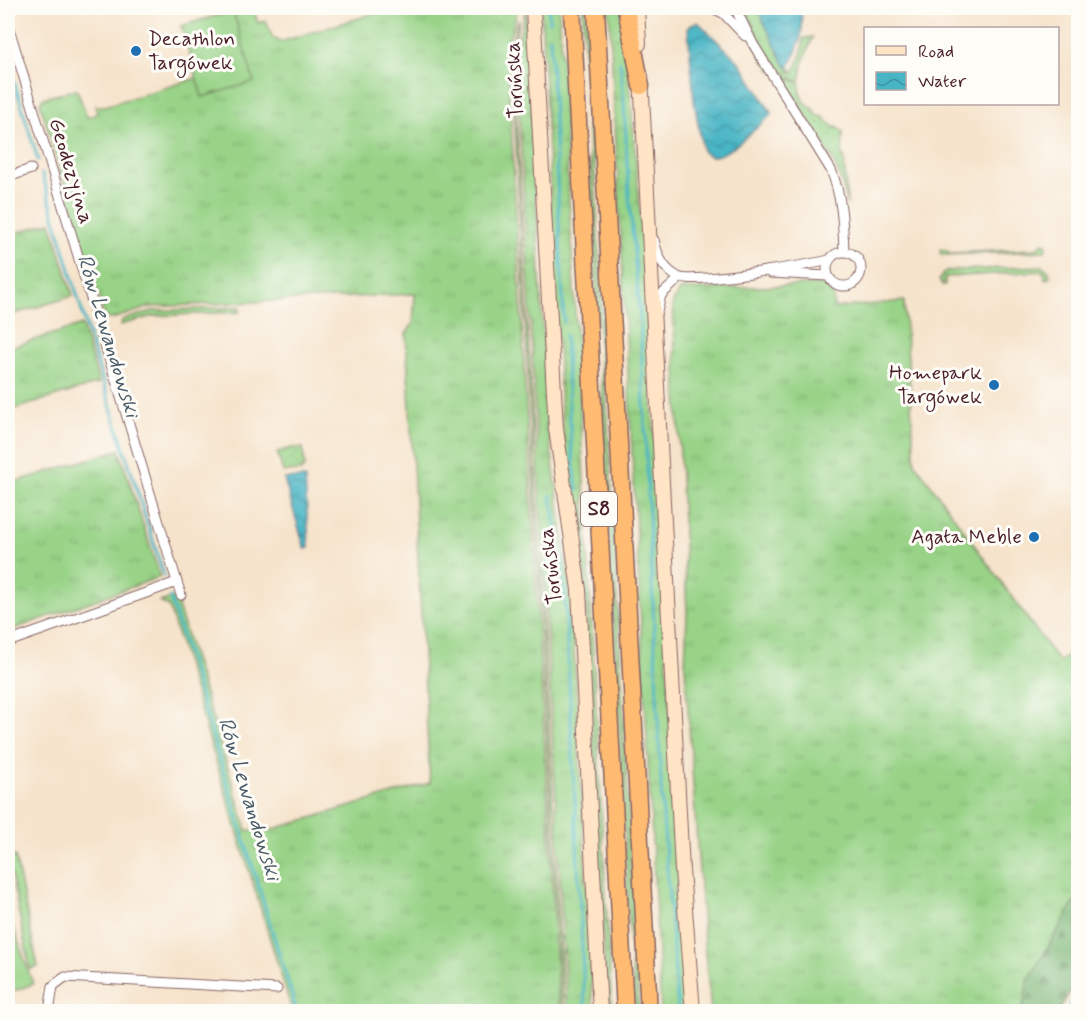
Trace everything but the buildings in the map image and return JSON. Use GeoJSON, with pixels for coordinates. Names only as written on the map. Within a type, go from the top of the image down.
{"type":"FeatureCollection","features":[{"type":"Feature","properties":{"kind":"highway","name":"S8"},"geometry":{"type":"LineString","coordinates":[[572,8],[626,1011]]}},
{"type":"Feature","properties":{"kind":"highway","name":"S8"},"geometry":{"type":"LineString","coordinates":[[596,8],[649,1011]]}},
{"type":"Feature","properties":{"kind":"highway"},"geometry":{"type":"LineString","coordinates":[[626,8],[641,86]]}},
{"type":"Feature","properties":{"kind":"main road","name":"Toruńska"},"geometry":{"type":"LineString","coordinates":[[534,8],[556,429],[579,590],[600,1011]]}},
{"type":"Feature","properties":{"kind":"main road"},"geometry":{"type":"LineString","coordinates":[[637,8],[682,870],[693,1011]]}},
{"type":"Feature","properties":{"kind":"street"},"geometry":{"type":"LineString","coordinates":[[712,8],[725,8]]}},
{"type":"Feature","properties":{"kind":"street"},"geometry":{"type":"LineString","coordinates":[[712,8],[723,13],[753,44]]}},
{"type":"Feature","properties":{"kind":"street"},"geometry":{"type":"LineString","coordinates":[[735,8],[753,44],[831,170],[838,188],[842,209],[844,252]]}},
{"type":"Feature","properties":{"kind":"street","name":"Geodezyjna"},"geometry":{"type":"LineString","coordinates":[[9,28],[181,595]]}},
{"type":"Feature","properties":{"kind":"street"},"geometry":{"type":"LineString","coordinates":[[8,177],[31,169]]}},
{"type":"Feature","properties":{"kind":"street"},"geometry":{"type":"LineString","coordinates":[[649,222],[659,258],[665,268],[680,278],[765,272],[829,260]]}},
{"type":"Feature","properties":{"kind":"street"},"geometry":{"type":"LineString","coordinates":[[844,252],[851,253],[859,261],[861,268],[859,278],[853,284],[842,286],[834,284],[826,268],[829,260],[835,254],[844,252]]}},
{"type":"Feature","properties":{"kind":"street"},"geometry":{"type":"LineString","coordinates":[[765,272],[828,276]]}},
{"type":"Feature","properties":{"kind":"street"},"geometry":{"type":"LineString","coordinates":[[655,332],[662,295],[680,278]]}},
{"type":"Feature","properties":{"kind":"street"},"geometry":{"type":"LineString","coordinates":[[8,642],[177,582]]}},
{"type":"Feature","properties":{"kind":"street"},"geometry":{"type":"LineString","coordinates":[[49,1011],[53,986],[66,976],[277,988]]}},
{"type":"Feature","properties":{"kind":"green space"},"geometry":{"type":"Polygon","coordinates":[[[221,8],[253,8],[258,23],[266,21],[272,37],[280,42],[382,11],[381,8],[462,8],[481,11],[518,9],[507,47],[559,1011],[292,1011],[169,607],[160,602],[175,597],[247,830],[267,831],[430,783],[406,334],[413,324],[415,294],[150,307],[112,319],[105,318],[40,103],[43,98],[75,90],[78,92],[87,117],[97,114],[95,106],[105,106],[197,78],[202,96],[232,11],[222,14],[221,8]]]}},
{"type":"Feature","properties":{"kind":"green space"},"geometry":{"type":"Polygon","coordinates":[[[526,8],[548,427],[571,592],[593,1011],[567,1011],[516,49],[526,8]]]}},
{"type":"Feature","properties":{"kind":"green space"},"geometry":{"type":"Polygon","coordinates":[[[541,8],[559,8],[612,1011],[607,1011],[584,572],[567,469],[561,409],[541,8]]]}},
{"type":"Feature","properties":{"kind":"green space"},"geometry":{"type":"Polygon","coordinates":[[[582,8],[586,8],[639,1011],[635,1011],[630,938],[582,8]]]}},
{"type":"Feature","properties":{"kind":"green space"},"geometry":{"type":"Polygon","coordinates":[[[609,8],[621,8],[632,107],[645,273],[687,1011],[661,1011],[609,8]]]}},
{"type":"Feature","properties":{"kind":"green space"},"geometry":{"type":"Polygon","coordinates":[[[740,8],[746,8],[766,51],[782,72],[793,72],[801,55],[803,38],[813,37],[804,59],[800,82],[769,69],[769,61],[764,63],[740,8]]]}},
{"type":"Feature","properties":{"kind":"green space"},"geometry":{"type":"Polygon","coordinates":[[[746,8],[757,8],[784,63],[793,72],[782,72],[773,61],[761,42],[746,8]]]}},
{"type":"Feature","properties":{"kind":"green space"},"geometry":{"type":"Polygon","coordinates":[[[233,11],[254,82],[202,97],[181,26],[233,11]]]}},
{"type":"Feature","properties":{"kind":"green space"},"geometry":{"type":"Polygon","coordinates":[[[519,19],[513,49],[564,1012],[561,1011],[511,49],[519,19]]]}},
{"type":"Feature","properties":{"kind":"green space"},"geometry":{"type":"Polygon","coordinates":[[[781,75],[800,84],[803,100],[820,117],[822,116],[834,128],[836,126],[843,132],[842,157],[844,157],[847,205],[834,162],[781,75]]]}},
{"type":"Feature","properties":{"kind":"green space"},"geometry":{"type":"Polygon","coordinates":[[[51,222],[73,296],[8,316],[8,235],[51,222]]]}},
{"type":"Feature","properties":{"kind":"green space"},"geometry":{"type":"Polygon","coordinates":[[[1043,243],[1047,245],[1045,251],[943,255],[940,253],[941,249],[951,253],[1035,249],[1043,243]]]}},
{"type":"Feature","properties":{"kind":"green space"},"geometry":{"type":"Polygon","coordinates":[[[1042,266],[1049,271],[1050,276],[1047,279],[1045,279],[1044,271],[945,277],[945,285],[942,285],[939,280],[946,271],[1042,266]]]}},
{"type":"Feature","properties":{"kind":"green space"},"geometry":{"type":"Polygon","coordinates":[[[825,285],[833,292],[834,308],[904,301],[915,463],[1059,662],[1078,648],[1078,896],[1028,981],[1022,1011],[711,1011],[704,943],[685,667],[687,612],[673,302],[680,290],[825,285]]]}},
{"type":"Feature","properties":{"kind":"green space"},"geometry":{"type":"Polygon","coordinates":[[[240,307],[240,312],[153,316],[121,325],[122,320],[152,311],[240,307]]]}},
{"type":"Feature","properties":{"kind":"green space"},"geometry":{"type":"Polygon","coordinates":[[[82,325],[99,383],[8,411],[8,348],[82,325]]]}},
{"type":"Feature","properties":{"kind":"green space"},"geometry":{"type":"Polygon","coordinates":[[[303,448],[305,468],[302,468],[302,471],[283,472],[277,452],[303,448]]]}},
{"type":"Feature","properties":{"kind":"green space"},"geometry":{"type":"Polygon","coordinates":[[[119,450],[160,577],[8,631],[8,484],[119,450]]]}},
{"type":"Feature","properties":{"kind":"green space"},"geometry":{"type":"Polygon","coordinates":[[[15,856],[38,967],[30,969],[8,858],[15,856]]]}},
{"type":"Feature","properties":{"kind":"green space"},"geometry":{"type":"Polygon","coordinates":[[[1078,896],[1078,978],[1059,1011],[1022,1011],[1028,981],[1078,896]]]}},
{"type":"Feature","properties":{"kind":"green space"},"geometry":{"type":"Polygon","coordinates":[[[8,912],[33,984],[8,993],[8,912]]]}},
{"type":"Feature","properties":{"kind":"water"},"geometry":{"type":"Polygon","coordinates":[[[757,8],[801,8],[802,31],[790,67],[788,68],[784,63],[757,8]]]}},
{"type":"Feature","properties":{"kind":"water"},"geometry":{"type":"Polygon","coordinates":[[[698,22],[741,64],[771,112],[770,116],[742,141],[717,156],[710,156],[703,152],[694,101],[688,28],[691,24],[698,22]]]}},
{"type":"Feature","properties":{"kind":"water"},"geometry":{"type":"Polygon","coordinates":[[[305,478],[309,548],[305,549],[284,479],[305,478]]]}},
{"type":"Feature","properties":{"kind":"waterway"},"geometry":{"type":"LineString","coordinates":[[549,8],[549,22]]}},
{"type":"Feature","properties":{"kind":"waterway"},"geometry":{"type":"LineString","coordinates":[[550,37],[564,322]]}},
{"type":"Feature","properties":{"kind":"waterway","name":"Rów Lewandowski"},"geometry":{"type":"LineString","coordinates":[[8,61],[38,160]]}},
{"type":"Feature","properties":{"kind":"waterway"},"geometry":{"type":"LineString","coordinates":[[620,62],[640,317],[662,804],[678,1012]]}},
{"type":"Feature","properties":{"kind":"waterway","name":"Rów Lewandowski"},"geometry":{"type":"LineString","coordinates":[[42,174],[97,363],[164,576]]}},
{"type":"Feature","properties":{"kind":"waterway"},"geometry":{"type":"LineString","coordinates":[[565,335],[571,443],[577,491]]}},
{"type":"Feature","properties":{"kind":"waterway"},"geometry":{"type":"LineString","coordinates":[[551,495],[565,597],[585,1012]]}},
{"type":"Feature","properties":{"kind":"waterway","name":"Rów Lewandowski"},"geometry":{"type":"LineString","coordinates":[[170,597],[297,1012]]}},
{"type":"Feature","properties":{"kind":"waterway"},"geometry":{"type":"LineString","coordinates":[[1066,1012],[1078,990]]}},
{"type":"Feature","properties":{"kind":"place","name":"Decathlon Targówek"},"geometry":{"type":"Point","coordinates":[136,51]}},
{"type":"Feature","properties":{"kind":"place","name":"Homepark Targówek"},"geometry":{"type":"Point","coordinates":[994,385]}},
{"type":"Feature","properties":{"kind":"place","name":"Agata Meble"},"geometry":{"type":"Point","coordinates":[1034,537]}}]}
